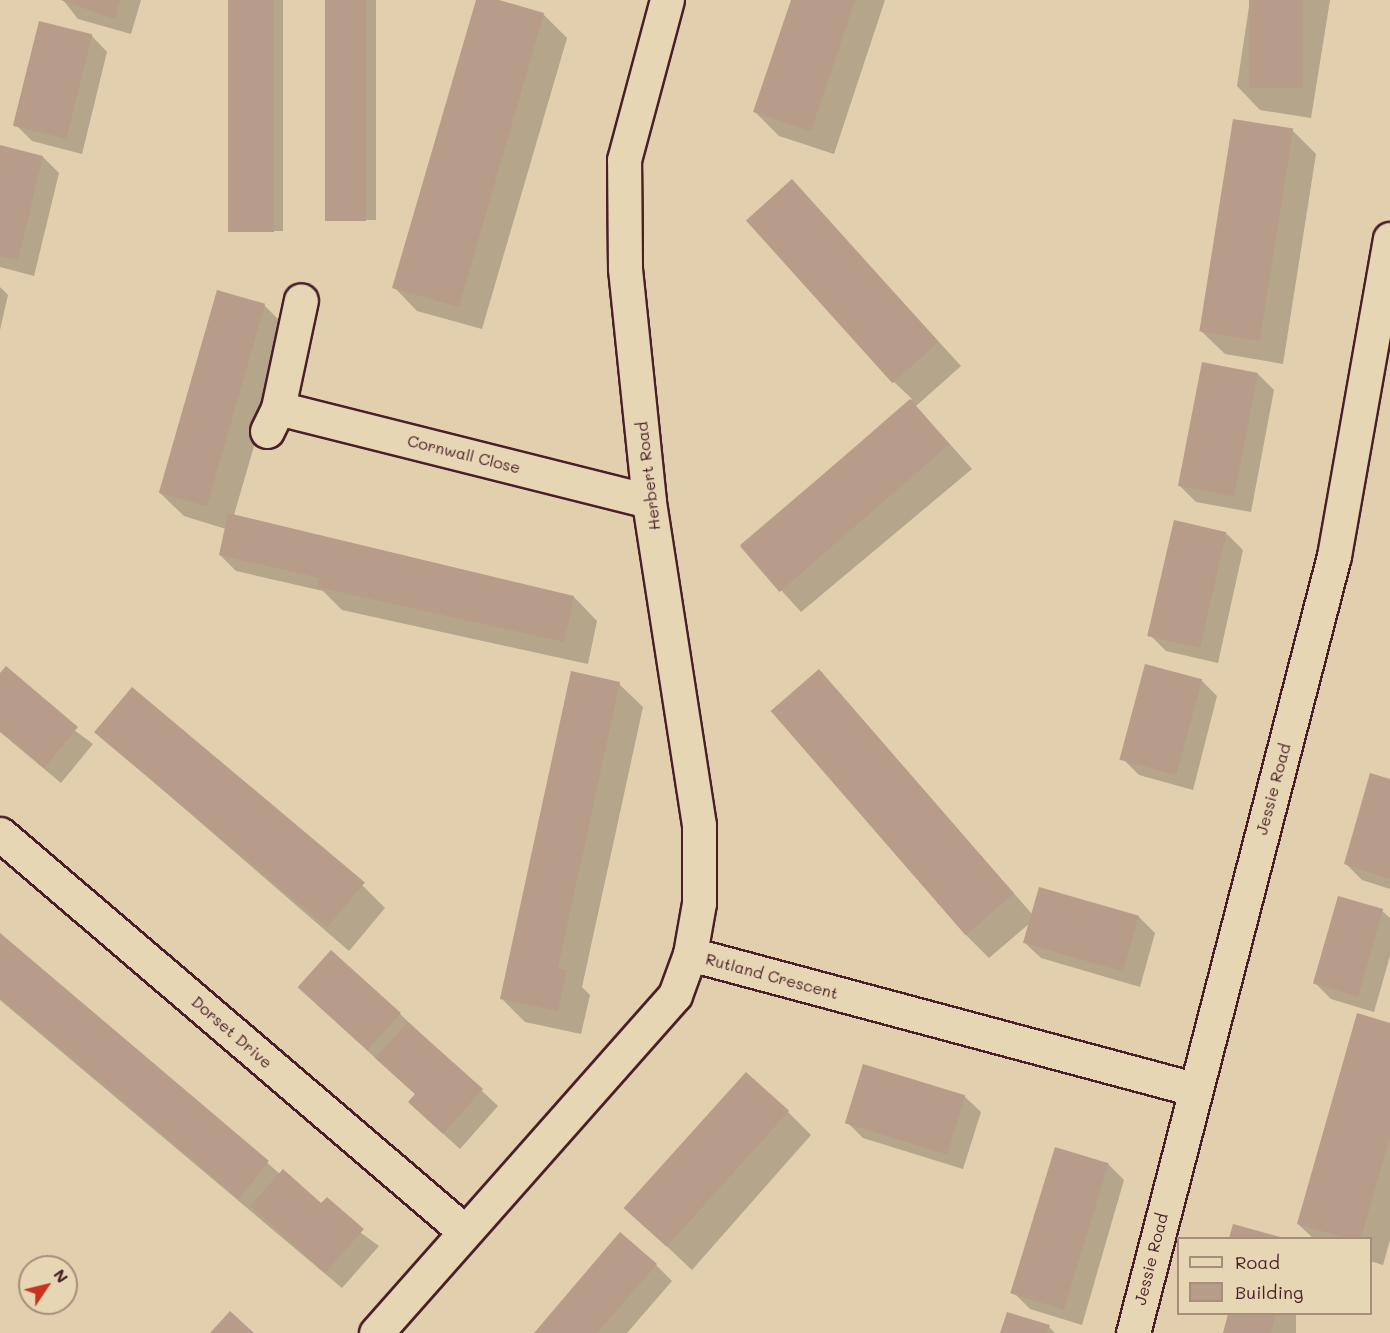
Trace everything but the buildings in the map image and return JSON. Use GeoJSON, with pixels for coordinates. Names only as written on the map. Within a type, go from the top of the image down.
{"type":"FeatureCollection","features":[{"type":"Feature","properties":{"kind":"street","name":"Herbert Road"},"geometry":{"type":"LineString","coordinates":[[667,0],[624,160],[625,268],[650,501],[699,825],[699,903],[690,954]]}},
{"type":"Feature","properties":{"kind":"street","name":"Jessie Road"},"geometry":{"type":"LineString","coordinates":[[1133,1333],[1194,1089],[1334,556],[1390,240]]}},
{"type":"Feature","properties":{"kind":"street","name":"Cornwall Close"},"geometry":{"type":"LineString","coordinates":[[301,300],[273,420],[650,501]]}},
{"type":"Feature","properties":{"kind":"street","name":"Dorset Drive"},"geometry":{"type":"LineString","coordinates":[[0,834],[463,1230]]}},
{"type":"Feature","properties":{"kind":"street","name":"Rutland Crescent"},"geometry":{"type":"LineString","coordinates":[[376,1333],[463,1230],[675,996],[690,954],[1194,1089]]}}]}
